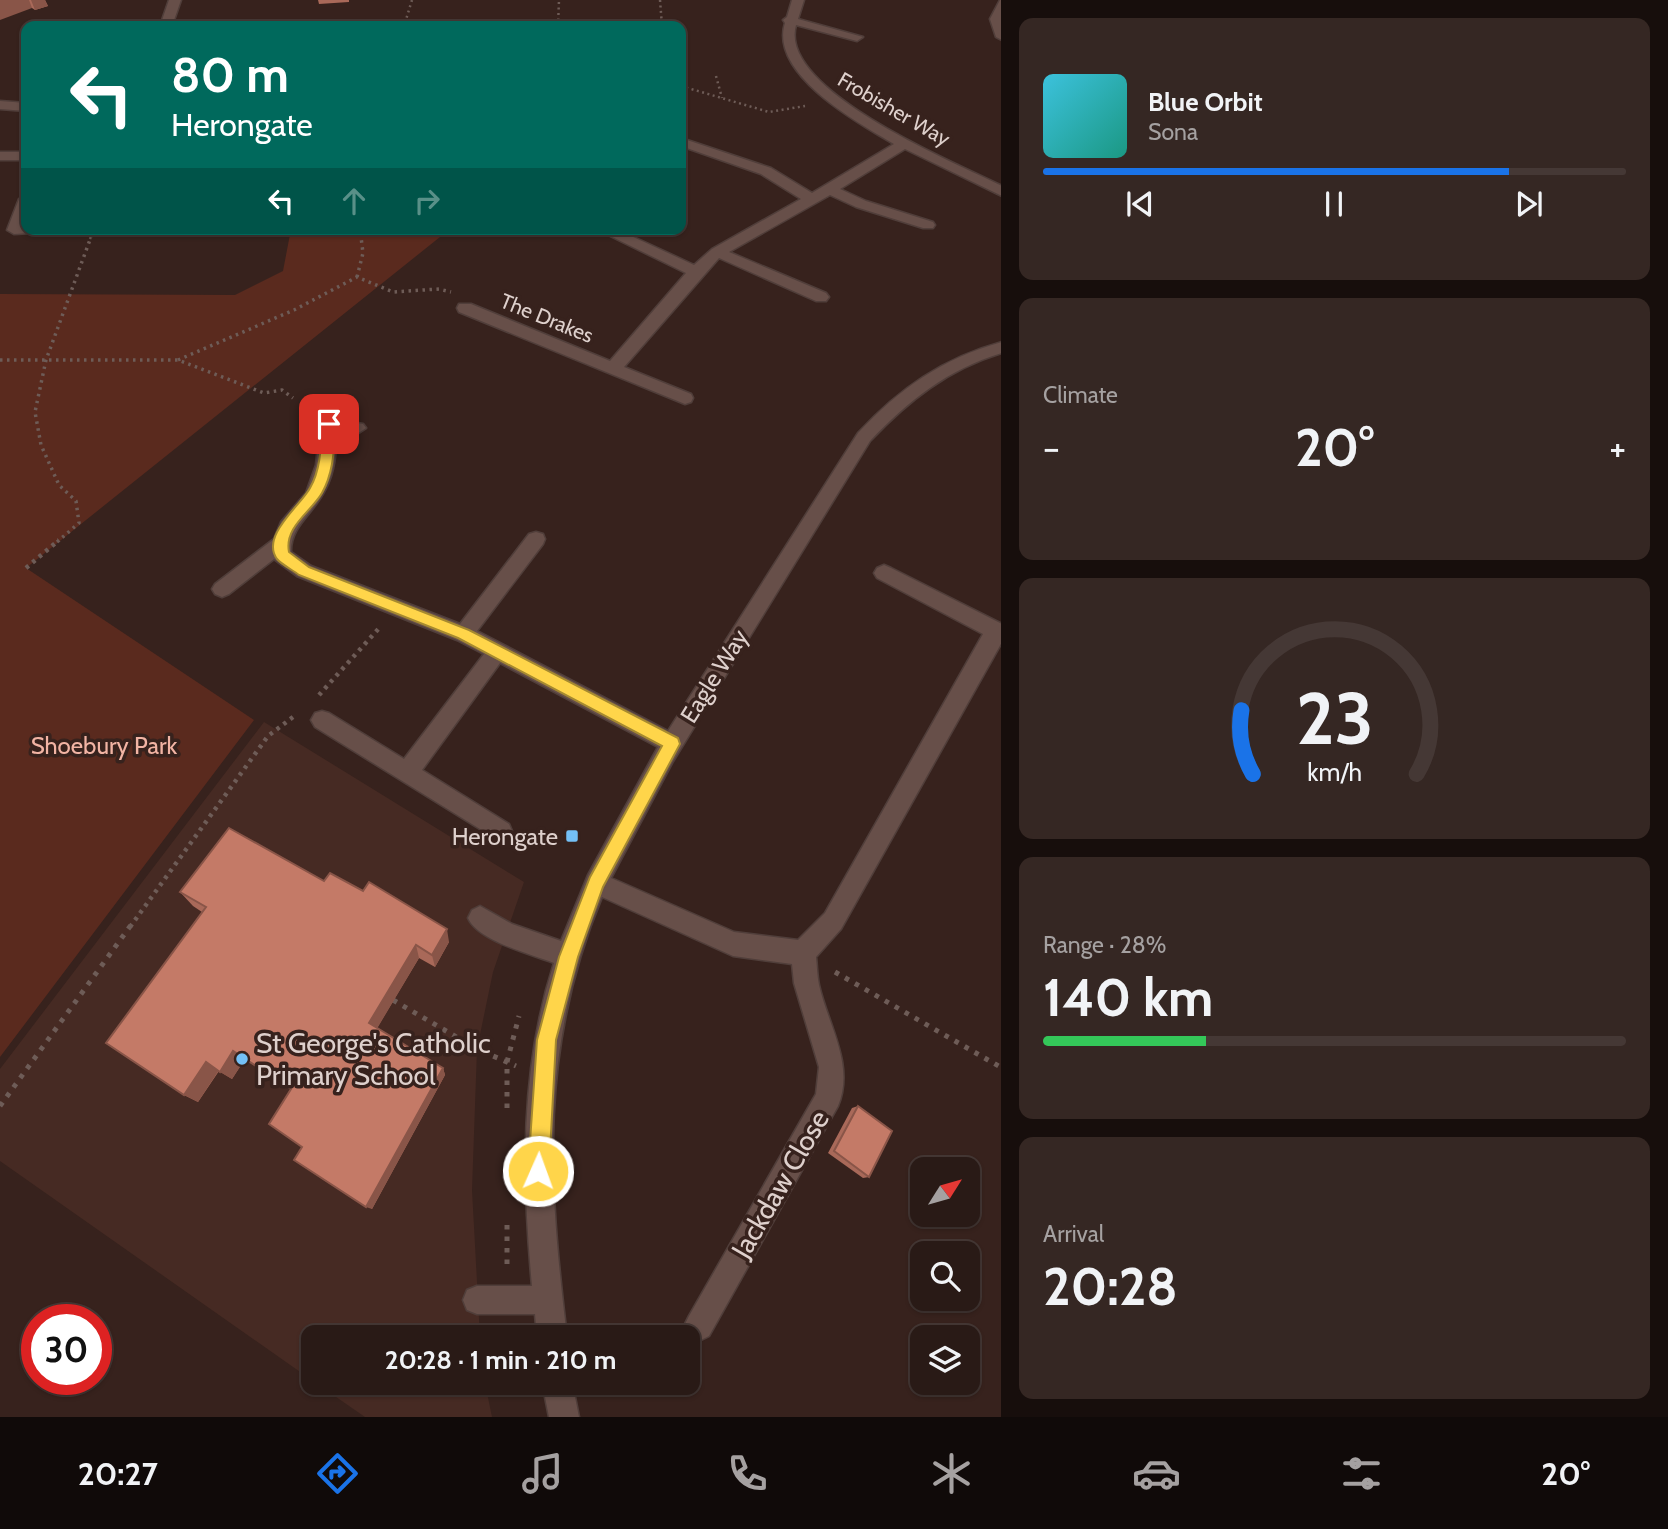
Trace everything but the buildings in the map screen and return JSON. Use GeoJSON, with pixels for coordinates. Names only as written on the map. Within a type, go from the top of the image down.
{"type":"FeatureCollection","features":[{"type":"Feature","properties":{"kind":"street"},"geometry":{"type":"LineString","coordinates":[[168,21],[175,0]]}},
{"type":"Feature","properties":{"kind":"street"},"geometry":{"type":"LineString","coordinates":[[798,0],[789,20],[857,37]]}},
{"type":"Feature","properties":{"kind":"street"},"geometry":{"type":"LineString","coordinates":[[1001,3],[996,19],[1001,37]]}},
{"type":"Feature","properties":{"kind":"street","name":"Frobisher Way"},"geometry":{"type":"LineString","coordinates":[[789,20],[786,26],[793,56],[818,90],[858,117],[1001,192]]}},
{"type":"Feature","properties":{"kind":"street"},"geometry":{"type":"LineString","coordinates":[[0,106],[21,107]]}},
{"type":"Feature","properties":{"kind":"street","name":"The Drakes"},"geometry":{"type":"LineString","coordinates":[[614,367],[696,271],[717,252],[830,189],[905,143]]}},
{"type":"Feature","properties":{"kind":"street"},"geometry":{"type":"LineString","coordinates":[[686,144],[766,171],[811,199]]}},
{"type":"Feature","properties":{"kind":"street"},"geometry":{"type":"LineString","coordinates":[[0,156],[21,156]]}},
{"type":"Feature","properties":{"kind":"street"},"geometry":{"type":"LineString","coordinates":[[984,181],[1001,171]]}},
{"type":"Feature","properties":{"kind":"street"},"geometry":{"type":"LineString","coordinates":[[830,189],[861,204],[928,225]]}},
{"type":"Feature","properties":{"kind":"street"},"geometry":{"type":"LineString","coordinates":[[7,231],[21,207]]}},
{"type":"Feature","properties":{"kind":"street"},"geometry":{"type":"LineString","coordinates":[[616,235],[696,271]]}},
{"type":"Feature","properties":{"kind":"street"},"geometry":{"type":"LineString","coordinates":[[717,252],[821,298]]}},
{"type":"Feature","properties":{"kind":"street","name":"The Drakes"},"geometry":{"type":"LineString","coordinates":[[465,308],[685,398]]}},
{"type":"Feature","properties":{"kind":"street","name":"Eagle Way"},"geometry":{"type":"LineString","coordinates":[[551,1325],[538,1160],[542,1078],[546,1040],[568,957],[596,883],[672,744],[864,437],[888,410],[921,383],[958,362],[999,351]]}},
{"type":"Feature","properties":{"kind":"street"},"geometry":{"type":"LineString","coordinates":[[310,410],[329,424],[356,428]]}},
{"type":"Feature","properties":{"kind":"street"},"geometry":{"type":"LineString","coordinates":[[222,589],[280,544],[288,526],[317,491],[327,459],[329,424]]}},
{"type":"Feature","properties":{"kind":"street"},"geometry":{"type":"LineString","coordinates":[[464,634],[536,539]]}},
{"type":"Feature","properties":{"kind":"street"},"geometry":{"type":"LineString","coordinates":[[280,544],[282,555],[304,571],[464,634],[672,744]]}},
{"type":"Feature","properties":{"kind":"street"},"geometry":{"type":"LineString","coordinates":[[596,883],[733,944],[803,953],[833,921],[998,633],[884,573]]}},
{"type":"Feature","properties":{"kind":"street"},"geometry":{"type":"LineString","coordinates":[[408,772],[497,652]]}},
{"type":"Feature","properties":{"kind":"street"},"geometry":{"type":"LineString","coordinates":[[322,720],[501,831]]}},
{"type":"Feature","properties":{"kind":"street"},"geometry":{"type":"LineString","coordinates":[[480,918],[505,933],[568,957]]}},
{"type":"Feature","properties":{"kind":"street","name":"Jackdaw Close"},"geometry":{"type":"LineString","coordinates":[[700,1325],[829,1097],[832,1067],[806,983],[803,953]]}},
{"type":"Feature","properties":{"kind":"street"},"geometry":{"type":"LineString","coordinates":[[477,1300],[548,1300]]}},
{"type":"Feature","properties":{"kind":"street"},"geometry":{"type":"LineString","coordinates":[[560,1395],[564,1417]]}},
{"type":"Feature","properties":{"kind":"path"},"geometry":{"type":"LineString","coordinates":[[406,21],[412,0]]}},
{"type":"Feature","properties":{"kind":"path"},"geometry":{"type":"LineString","coordinates":[[558,21],[559,0]]}},
{"type":"Feature","properties":{"kind":"path"},"geometry":{"type":"LineString","coordinates":[[660,0],[662,21]]}},
{"type":"Feature","properties":{"kind":"path"},"geometry":{"type":"LineString","coordinates":[[716,76],[722,98]]}},
{"type":"Feature","properties":{"kind":"path"},"geometry":{"type":"LineString","coordinates":[[686,87],[769,112],[812,104]]}},
{"type":"Feature","properties":{"kind":"path"},"geometry":{"type":"LineString","coordinates":[[26,568],[79,523],[76,501],[59,485],[41,444],[35,412],[46,360],[92,235]]}},
{"type":"Feature","properties":{"kind":"path"},"geometry":{"type":"LineString","coordinates":[[178,360],[294,310],[356,277],[364,260],[361,235]]}},
{"type":"Feature","properties":{"kind":"path"},"geometry":{"type":"LineString","coordinates":[[356,277],[382,289],[406,293],[438,287],[473,300],[465,308]]}},
{"type":"Feature","properties":{"kind":"path"},"geometry":{"type":"LineString","coordinates":[[0,360],[178,360],[264,393],[282,390],[310,410]]}},
{"type":"Feature","properties":{"kind":"path"},"geometry":{"type":"LineString","coordinates":[[318,696],[399,607]]}},
{"type":"Feature","properties":{"kind":"path"},"geometry":{"type":"LineString","coordinates":[[0,1106],[268,736],[299,712]]}},
{"type":"Feature","properties":{"kind":"path"},"geometry":{"type":"LineString","coordinates":[[803,953],[1001,1068]]}},
{"type":"Feature","properties":{"kind":"path"},"geometry":{"type":"LineString","coordinates":[[393,1000],[477,1049],[542,1078]]}},
{"type":"Feature","properties":{"kind":"shaded area","name":"St George's Catholic Primary School"},"geometry":{"type":"Polygon","coordinates":[[[264,722],[524,882],[493,972],[477,1049],[472,1190],[479,1325],[301,1325],[301,1373],[0,1161],[0,1069],[264,722]]]}},
{"type":"Feature","properties":{"kind":"shaded area"},"geometry":{"type":"Polygon","coordinates":[[[333,1395],[487,1395],[492,1417],[365,1417],[333,1395]]]}},
{"type":"Feature","properties":{"kind":"green space","name":"Shoebury Park"},"geometry":{"type":"Polygon","coordinates":[[[290,235],[442,235],[26,568],[254,720],[0,1057],[0,294],[235,295],[283,271],[290,235]]]}},
{"type":"Feature","properties":{"kind":"place","name":"Herongate"},"geometry":{"type":"Point","coordinates":[572,836]}},
{"type":"Feature","properties":{"kind":"place","name":"St George's Catholic Primary School"},"geometry":{"type":"Point","coordinates":[242,1059]}},
{"type":"Feature","properties":{"kind":"route"},"geometry":{"type":"LineString","coordinates":[[329,424],[327,459],[317,491],[288,526],[280,544],[282,555],[304,571],[464,634],[672,744],[596,883],[568,957],[546,1040],[538,1171]]}}]}
